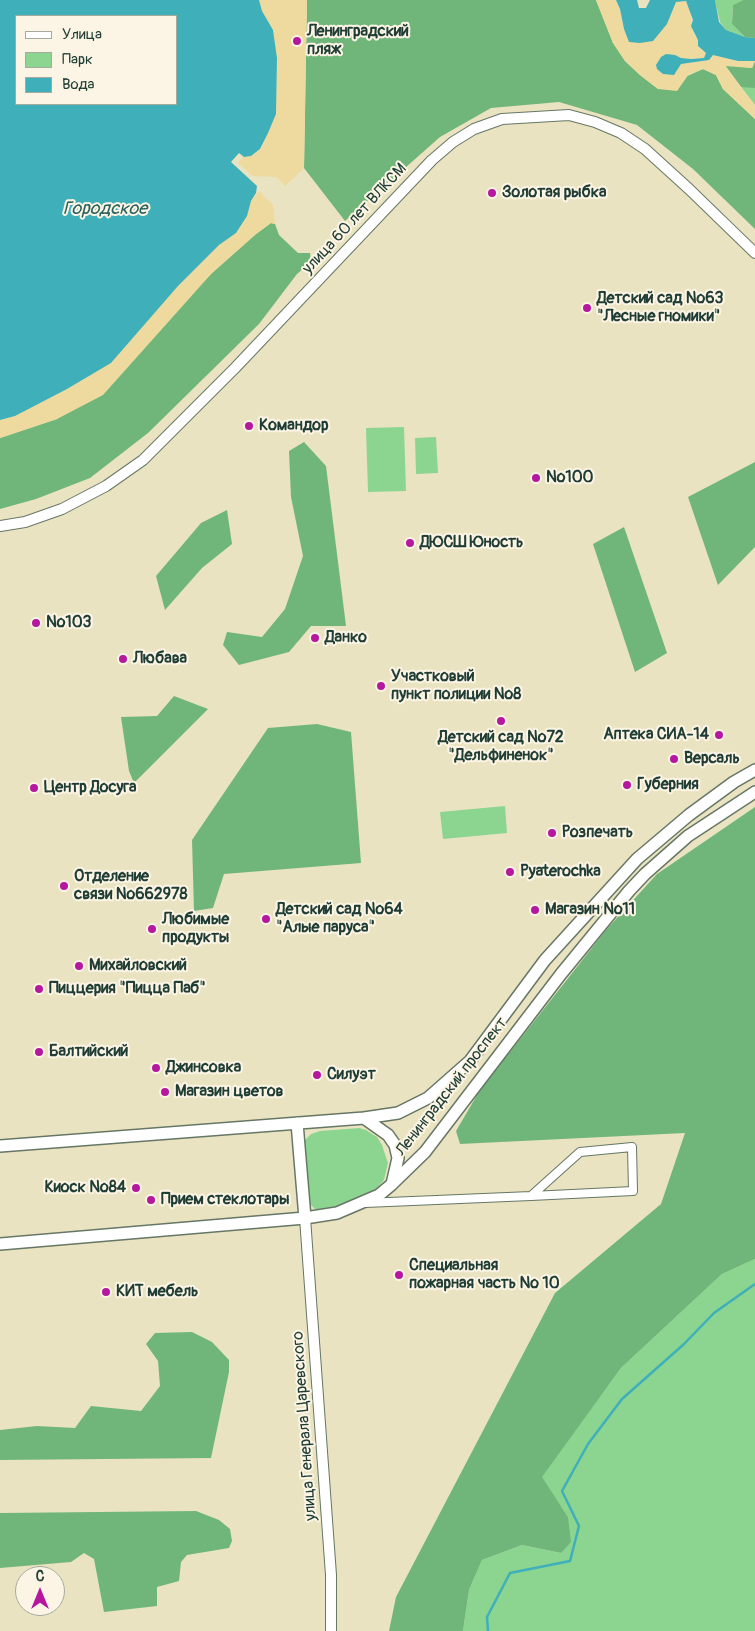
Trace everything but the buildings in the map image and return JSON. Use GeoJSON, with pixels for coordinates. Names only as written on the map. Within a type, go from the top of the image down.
{"type":"FeatureCollection","features":[{"type":"Feature","properties":{"kind":"main road","name":"Ленинградский проспект"},"geometry":{"type":"LineString","coordinates":[[0,1146],[364,1118],[398,1113],[428,1098],[470,1060],[545,960],[636,859],[734,782],[755,770]]}},
{"type":"Feature","properties":{"kind":"main road","name":"Ленинградский проспект"},"geometry":{"type":"LineString","coordinates":[[0,1244],[305,1218],[337,1213],[379,1195],[392,1185],[425,1152],[561,974],[644,874],[688,836],[755,792]]}},
{"type":"Feature","properties":{"kind":"main road"},"geometry":{"type":"LineString","coordinates":[[364,1118],[388,1135],[394,1145],[398,1158],[392,1185]]}},
{"type":"Feature","properties":{"kind":"main road"},"geometry":{"type":"LineString","coordinates":[[297,1123],[305,1218]]}},
{"type":"Feature","properties":{"kind":"street","name":"улица 60 лет ВЛКСМ"},"geometry":{"type":"LineString","coordinates":[[0,526],[25,522],[62,510],[106,486],[143,460],[235,368],[432,160],[453,142],[474,129],[502,119],[569,115],[595,122],[621,133],[645,149],[755,253]]}},
{"type":"Feature","properties":{"kind":"street"},"geometry":{"type":"LineString","coordinates":[[362,1203],[531,1196],[634,1191],[632,1147],[580,1152],[531,1196]]}},
{"type":"Feature","properties":{"kind":"street","name":"улица Генерала Царевского"},"geometry":{"type":"LineString","coordinates":[[305,1218],[331,1575],[331,1631]]}},
{"type":"Feature","properties":{"kind":"green space"},"geometry":{"type":"Polygon","coordinates":[[[307,0],[596,0],[613,43],[625,61],[658,89],[703,69],[716,75],[723,89],[755,119],[755,229],[693,169],[637,125],[559,102],[491,108],[440,137],[345,221],[304,168],[307,0]]]}},
{"type":"Feature","properties":{"kind":"green space"},"geometry":{"type":"Polygon","coordinates":[[[715,0],[743,0],[733,5],[732,24],[745,37],[726,30],[720,22],[715,0]]]}},
{"type":"Feature","properties":{"kind":"green space"},"geometry":{"type":"Polygon","coordinates":[[[743,0],[755,0],[755,38],[745,37],[732,24],[733,5],[743,0]]]}},
{"type":"Feature","properties":{"kind":"green space"},"geometry":{"type":"Polygon","coordinates":[[[755,61],[755,88],[741,87],[725,65],[752,68],[755,61]]]}},
{"type":"Feature","properties":{"kind":"green space"},"geometry":{"type":"Polygon","coordinates":[[[753,86],[755,88],[755,105],[741,87],[753,86]]]}},
{"type":"Feature","properties":{"kind":"green space"},"geometry":{"type":"Polygon","coordinates":[[[271,223],[275,224],[279,235],[298,253],[310,253],[311,262],[297,274],[259,324],[148,433],[90,478],[36,499],[0,509],[0,438],[57,419],[212,273],[271,223]]]}},
{"type":"Feature","properties":{"kind":"green space"},"geometry":{"type":"Polygon","coordinates":[[[404,427],[406,491],[368,492],[366,428],[404,427]]]}},
{"type":"Feature","properties":{"kind":"green space"},"geometry":{"type":"Polygon","coordinates":[[[436,437],[438,473],[416,474],[415,438],[436,437]]]}},
{"type":"Feature","properties":{"kind":"green space"},"geometry":{"type":"Polygon","coordinates":[[[304,442],[326,466],[346,626],[311,626],[289,652],[239,665],[223,645],[227,632],[262,637],[285,609],[303,556],[291,497],[289,451],[304,442]]]}},
{"type":"Feature","properties":{"kind":"green space"},"geometry":{"type":"Polygon","coordinates":[[[755,462],[755,547],[718,585],[688,497],[755,462]]]}},
{"type":"Feature","properties":{"kind":"green space"},"geometry":{"type":"Polygon","coordinates":[[[227,510],[232,544],[202,568],[165,610],[156,576],[201,523],[227,510]]]}},
{"type":"Feature","properties":{"kind":"green space"},"geometry":{"type":"Polygon","coordinates":[[[624,527],[667,653],[635,672],[593,544],[624,527]]]}},
{"type":"Feature","properties":{"kind":"green space"},"geometry":{"type":"Polygon","coordinates":[[[174,696],[208,709],[134,783],[129,771],[121,717],[157,716],[174,696]]]}},
{"type":"Feature","properties":{"kind":"green space"},"geometry":{"type":"Polygon","coordinates":[[[317,724],[351,732],[361,863],[224,874],[213,908],[194,911],[192,840],[268,728],[317,724]]]}},
{"type":"Feature","properties":{"kind":"green space"},"geometry":{"type":"Polygon","coordinates":[[[505,806],[507,833],[443,839],[440,812],[505,806]]]}},
{"type":"Feature","properties":{"kind":"green space"},"geometry":{"type":"Polygon","coordinates":[[[755,807],[755,1259],[722,1274],[621,1368],[542,1477],[568,1517],[571,1542],[561,1553],[522,1545],[482,1560],[469,1590],[463,1631],[389,1631],[396,1597],[555,1293],[661,1204],[685,1133],[460,1144],[456,1131],[480,1090],[606,930],[657,874],[755,807]]]}},
{"type":"Feature","properties":{"kind":"green space"},"geometry":{"type":"Polygon","coordinates":[[[359,1128],[377,1137],[382,1145],[388,1163],[384,1180],[376,1189],[351,1202],[325,1209],[315,1209],[309,1203],[303,1148],[305,1140],[311,1134],[320,1131],[359,1128]]]}},
{"type":"Feature","properties":{"kind":"green space"},"geometry":{"type":"Polygon","coordinates":[[[755,1259],[755,1631],[463,1631],[469,1590],[482,1560],[522,1545],[561,1553],[568,1517],[541,1477],[621,1368],[722,1274],[755,1259]]]}},
{"type":"Feature","properties":{"kind":"green space"},"geometry":{"type":"Polygon","coordinates":[[[192,1332],[212,1342],[229,1360],[229,1372],[211,1458],[0,1460],[0,1430],[37,1426],[75,1428],[91,1406],[141,1411],[160,1386],[158,1361],[146,1344],[155,1333],[192,1332]]]}},
{"type":"Feature","properties":{"kind":"green space"},"geometry":{"type":"Polygon","coordinates":[[[196,1511],[219,1520],[230,1529],[232,1541],[229,1548],[187,1555],[181,1562],[179,1581],[157,1587],[157,1606],[104,1612],[94,1559],[84,1553],[71,1562],[0,1568],[0,1513],[196,1511]]]}},
{"type":"Feature","properties":{"kind":"sand"},"geometry":{"type":"Polygon","coordinates":[[[259,0],[307,0],[304,168],[285,186],[277,177],[253,176],[239,164],[239,161],[244,157],[251,156],[261,149],[276,114],[277,58],[273,30],[262,11],[259,0]]]}},
{"type":"Feature","properties":{"kind":"sand"},"geometry":{"type":"Polygon","coordinates":[[[596,0],[616,0],[624,29],[667,24],[676,2],[686,1],[690,11],[694,34],[698,40],[698,46],[706,53],[704,58],[691,59],[675,55],[673,75],[681,64],[703,61],[713,54],[738,61],[755,61],[752,68],[725,66],[755,105],[755,119],[723,89],[716,75],[703,69],[689,74],[677,91],[658,89],[625,61],[613,43],[596,0]]]}},
{"type":"Feature","properties":{"kind":"sand"},"geometry":{"type":"Polygon","coordinates":[[[259,191],[273,205],[275,224],[271,223],[256,234],[212,273],[103,395],[57,419],[0,438],[0,420],[15,416],[111,363],[178,286],[219,245],[236,233],[247,216],[251,201],[259,191]]]}},
{"type":"Feature","properties":{"kind":"water","name":"Городское"},"geometry":{"type":"Polygon","coordinates":[[[0,0],[259,0],[262,11],[273,30],[277,58],[276,114],[260,149],[251,156],[244,157],[239,153],[231,162],[257,186],[247,216],[236,233],[219,245],[178,286],[111,363],[15,416],[0,420],[0,0]]]}},
{"type":"Feature","properties":{"kind":"water"},"geometry":{"type":"Polygon","coordinates":[[[616,0],[637,0],[639,8],[646,8],[650,0],[715,0],[719,22],[726,30],[745,37],[755,38],[755,61],[738,61],[713,55],[709,60],[681,64],[674,75],[663,74],[657,69],[656,65],[661,57],[666,54],[691,59],[704,58],[706,53],[698,46],[698,40],[691,26],[693,20],[686,1],[676,2],[667,24],[653,41],[640,43],[629,42],[616,0]]]}},
{"type":"Feature","properties":{"kind":"waterway"},"geometry":{"type":"LineString","coordinates":[[488,1631],[487,1617],[510,1573],[570,1561],[579,1526],[562,1491],[588,1444],[622,1399],[684,1344],[714,1313],[755,1284]]}},
{"type":"Feature","properties":{"kind":"place","name":"Ленинградский пляж"},"geometry":{"type":"Point","coordinates":[297,41]}},
{"type":"Feature","properties":{"kind":"place","name":"Золотая рыбка"},"geometry":{"type":"Point","coordinates":[492,193]}},
{"type":"Feature","properties":{"kind":"place","name":"Детский сад №63 \"Лесные гномики\""},"geometry":{"type":"Point","coordinates":[587,308]}},
{"type":"Feature","properties":{"kind":"place","name":"Командор"},"geometry":{"type":"Point","coordinates":[249,426]}},
{"type":"Feature","properties":{"kind":"place","name":"№100"},"geometry":{"type":"Point","coordinates":[536,478]}},
{"type":"Feature","properties":{"kind":"place","name":"ДЮСШ Юность"},"geometry":{"type":"Point","coordinates":[410,543]}},
{"type":"Feature","properties":{"kind":"place","name":"№103"},"geometry":{"type":"Point","coordinates":[36,623]}},
{"type":"Feature","properties":{"kind":"place","name":"Данко"},"geometry":{"type":"Point","coordinates":[315,638]}},
{"type":"Feature","properties":{"kind":"place","name":"Любава"},"geometry":{"type":"Point","coordinates":[123,659]}},
{"type":"Feature","properties":{"kind":"place","name":"Участковый пункт полиции №8"},"geometry":{"type":"Point","coordinates":[381,686]}},
{"type":"Feature","properties":{"kind":"place","name":"Детский сад №72 \"Дельфиненок\""},"geometry":{"type":"Point","coordinates":[501,721]}},
{"type":"Feature","properties":{"kind":"place","name":"Аптека СИА-14"},"geometry":{"type":"Point","coordinates":[719,735]}},
{"type":"Feature","properties":{"kind":"place","name":"Версаль"},"geometry":{"type":"Point","coordinates":[674,759]}},
{"type":"Feature","properties":{"kind":"place","name":"Губерния"},"geometry":{"type":"Point","coordinates":[627,785]}},
{"type":"Feature","properties":{"kind":"place","name":"Центр Досуга"},"geometry":{"type":"Point","coordinates":[34,788]}},
{"type":"Feature","properties":{"kind":"place","name":"Розпечать"},"geometry":{"type":"Point","coordinates":[552,833]}},
{"type":"Feature","properties":{"kind":"place","name":"Pyaterochka"},"geometry":{"type":"Point","coordinates":[510,872]}},
{"type":"Feature","properties":{"kind":"place","name":"Отделение связи №662978"},"geometry":{"type":"Point","coordinates":[64,886]}},
{"type":"Feature","properties":{"kind":"place","name":"Магазин №11"},"geometry":{"type":"Point","coordinates":[535,910]}},
{"type":"Feature","properties":{"kind":"place","name":"Детский сад №64 \"Алые паруса\""},"geometry":{"type":"Point","coordinates":[266,919]}},
{"type":"Feature","properties":{"kind":"place","name":"Любимые продукты"},"geometry":{"type":"Point","coordinates":[152,929]}},
{"type":"Feature","properties":{"kind":"place","name":"Михайловский"},"geometry":{"type":"Point","coordinates":[79,966]}},
{"type":"Feature","properties":{"kind":"place","name":"Пиццерия \"Пицца Паб\""},"geometry":{"type":"Point","coordinates":[39,989]}},
{"type":"Feature","properties":{"kind":"place","name":"Балтийский"},"geometry":{"type":"Point","coordinates":[39,1052]}},
{"type":"Feature","properties":{"kind":"place","name":"Джинсовка"},"geometry":{"type":"Point","coordinates":[156,1068]}},
{"type":"Feature","properties":{"kind":"place","name":"Силуэт"},"geometry":{"type":"Point","coordinates":[317,1075]}},
{"type":"Feature","properties":{"kind":"place","name":"Магазин цветов"},"geometry":{"type":"Point","coordinates":[165,1092]}},
{"type":"Feature","properties":{"kind":"place","name":"Киоск №84"},"geometry":{"type":"Point","coordinates":[136,1188]}},
{"type":"Feature","properties":{"kind":"place","name":"Прием стеклотары"},"geometry":{"type":"Point","coordinates":[151,1200]}},
{"type":"Feature","properties":{"kind":"place","name":"Специальная пожарная часть № 10"},"geometry":{"type":"Point","coordinates":[399,1275]}},
{"type":"Feature","properties":{"kind":"place","name":"КИТ мебель"},"geometry":{"type":"Point","coordinates":[106,1292]}}]}
